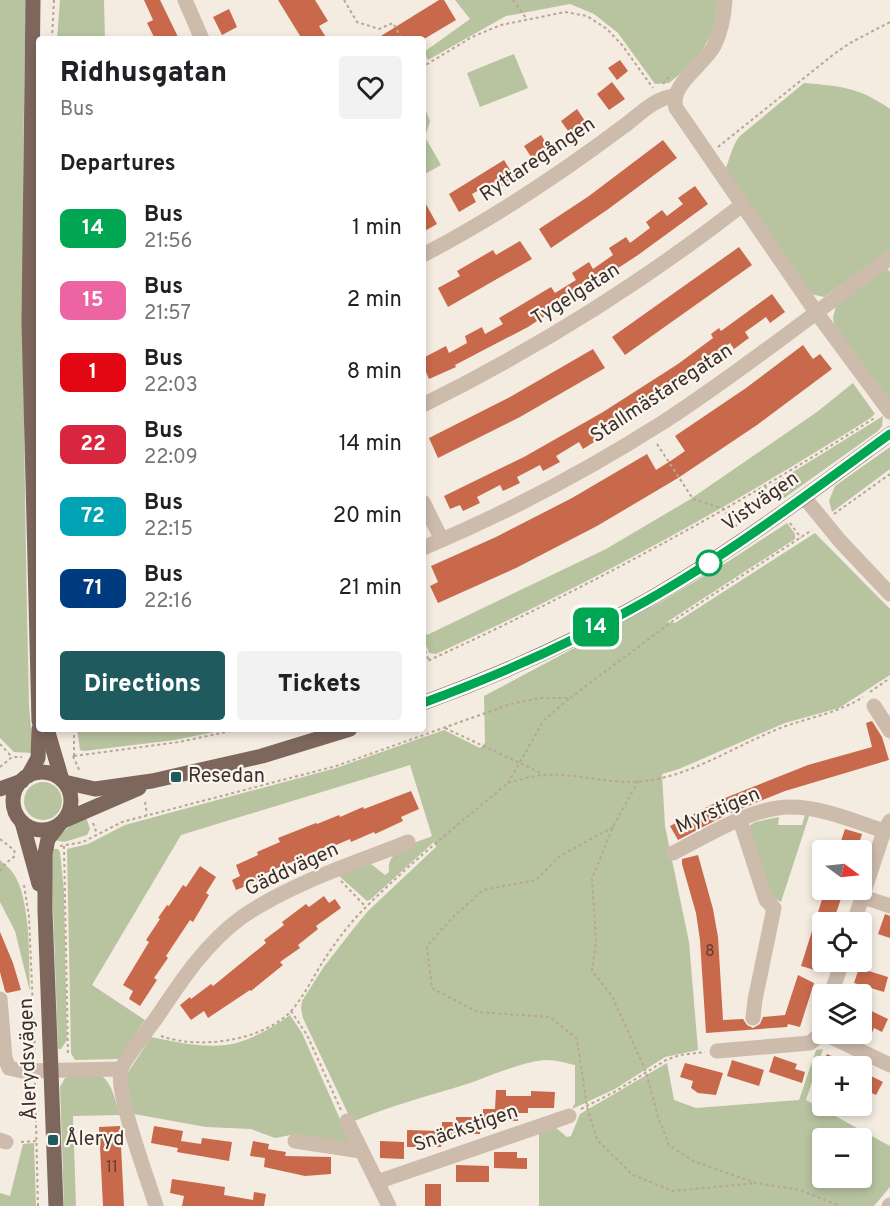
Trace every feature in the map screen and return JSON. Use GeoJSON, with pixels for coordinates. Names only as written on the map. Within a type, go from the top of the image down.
{"type":"FeatureCollection","features":[{"type":"Feature","properties":{"kind":"main road"},"geometry":{"type":"LineString","coordinates":[[33,0],[29,322],[36,585]]}},
{"type":"Feature","properties":{"kind":"main road","name":"Vistvägen"},"geometry":{"type":"LineString","coordinates":[[426,702],[549,651],[645,602],[733,547],[890,434]]}},
{"type":"Feature","properties":{"kind":"main road"},"geometry":{"type":"LineString","coordinates":[[20,819],[14,808],[14,798],[16,789],[38,758],[39,732]]}},
{"type":"Feature","properties":{"kind":"main road"},"geometry":{"type":"LineString","coordinates":[[48,732],[63,781],[71,797],[69,813],[62,822]]}},
{"type":"Feature","properties":{"kind":"main road"},"geometry":{"type":"LineString","coordinates":[[0,789],[46,772],[63,781],[95,789],[152,781],[262,756],[340,732]]}},
{"type":"Feature","properties":{"kind":"main road"},"geometry":{"type":"LineString","coordinates":[[0,810],[20,819],[30,828],[50,829],[152,781]]}},
{"type":"Feature","properties":{"kind":"main road","name":"Ålerydsvägen"},"geometry":{"type":"LineString","coordinates":[[20,819],[45,910]]}},
{"type":"Feature","properties":{"kind":"main road","name":"Ålerydsvägen"},"geometry":{"type":"LineString","coordinates":[[56,1206],[45,854],[48,839],[62,822]]}},
{"type":"Feature","properties":{"kind":"street"},"geometry":{"type":"LineString","coordinates":[[184,0],[201,36]]}},
{"type":"Feature","properties":{"kind":"street"},"geometry":{"type":"LineString","coordinates":[[725,0],[723,17],[713,46],[705,59],[680,85],[675,96],[675,103],[679,113],[708,156],[885,413]]}},
{"type":"Feature","properties":{"kind":"street","name":"Ryttaregången"},"geometry":{"type":"LineString","coordinates":[[426,253],[490,219],[579,160],[658,101],[675,96]]}},
{"type":"Feature","properties":{"kind":"street","name":"Tygelgatan"},"geometry":{"type":"LineString","coordinates":[[426,404],[476,379],[594,310],[742,205]]}},
{"type":"Feature","properties":{"kind":"street","name":"Stallmästaregatan"},"geometry":{"type":"LineString","coordinates":[[426,547],[539,494],[648,431],[714,387],[890,258]]}},
{"type":"Feature","properties":{"kind":"street"},"geometry":{"type":"LineString","coordinates":[[804,497],[840,541],[890,594]]}},
{"type":"Feature","properties":{"kind":"street"},"geometry":{"type":"LineString","coordinates":[[426,508],[442,540]]}},
{"type":"Feature","properties":{"kind":"street"},"geometry":{"type":"LineString","coordinates":[[874,706],[890,731]]}},
{"type":"Feature","properties":{"kind":"street","name":"Myrstigen"},"geometry":{"type":"LineString","coordinates":[[673,853],[740,820],[789,807],[887,826]]}},
{"type":"Feature","properties":{"kind":"street"},"geometry":{"type":"LineString","coordinates":[[740,820],[766,900],[774,908],[753,1018]]}},
{"type":"Feature","properties":{"kind":"street"},"geometry":{"type":"LineString","coordinates":[[872,870],[887,826]]}},
{"type":"Feature","properties":{"kind":"street","name":"Gäddvägen"},"geometry":{"type":"LineString","coordinates":[[121,1069],[192,966],[241,918],[274,897],[408,842]]}},
{"type":"Feature","properties":{"kind":"street"},"geometry":{"type":"LineString","coordinates":[[872,900],[890,906]]}},
{"type":"Feature","properties":{"kind":"street"},"geometry":{"type":"LineString","coordinates":[[0,999],[5,1058],[9,1068],[22,1071],[121,1069],[120,1091],[156,1206]]}},
{"type":"Feature","properties":{"kind":"street"},"geometry":{"type":"LineString","coordinates":[[717,1051],[812,1042]]}},
{"type":"Feature","properties":{"kind":"street"},"geometry":{"type":"LineString","coordinates":[[849,1044],[890,1065]]}},
{"type":"Feature","properties":{"kind":"street","name":"Snäckstigen"},"geometry":{"type":"LineString","coordinates":[[377,1182],[569,1116]]}},
{"type":"Feature","properties":{"kind":"street"},"geometry":{"type":"LineString","coordinates":[[347,1121],[388,1206]]}},
{"type":"Feature","properties":{"kind":"street"},"geometry":{"type":"LineString","coordinates":[[295,1141],[361,1151]]}},
{"type":"Feature","properties":{"kind":"path"},"geometry":{"type":"LineString","coordinates":[[52,36],[54,0]]}},
{"type":"Feature","properties":{"kind":"path"},"geometry":{"type":"LineString","coordinates":[[344,0],[357,22],[379,29],[393,23],[400,36]]}},
{"type":"Feature","properties":{"kind":"path"},"geometry":{"type":"LineString","coordinates":[[513,0],[526,18]]}},
{"type":"Feature","properties":{"kind":"path"},"geometry":{"type":"LineString","coordinates":[[426,64],[472,37],[501,24],[565,12],[587,16],[607,29],[622,45],[657,93],[677,67]]}},
{"type":"Feature","properties":{"kind":"path"},"geometry":{"type":"LineString","coordinates":[[708,156],[850,42],[890,22]]}},
{"type":"Feature","properties":{"kind":"path"},"geometry":{"type":"LineString","coordinates":[[426,662],[663,544],[775,480],[885,413]]}},
{"type":"Feature","properties":{"kind":"path"},"geometry":{"type":"LineString","coordinates":[[648,431],[693,499],[724,509],[734,527]]}},
{"type":"Feature","properties":{"kind":"path"},"geometry":{"type":"LineString","coordinates":[[426,653],[429,661]]}},
{"type":"Feature","properties":{"kind":"path"},"geometry":{"type":"LineString","coordinates":[[508,783],[544,775],[631,782],[681,772],[785,726],[838,711],[890,678]]}},
{"type":"Feature","properties":{"kind":"path"},"geometry":{"type":"LineString","coordinates":[[148,1030],[176,1040],[225,1041],[254,1032],[291,1011],[334,946],[366,907],[508,783],[544,720],[570,698]]}},
{"type":"Feature","properties":{"kind":"path"},"geometry":{"type":"LineString","coordinates":[[445,728],[544,775]]}},
{"type":"Feature","properties":{"kind":"path"},"geometry":{"type":"LineString","coordinates":[[74,732],[74,756],[179,742],[226,732]]}},
{"type":"Feature","properties":{"kind":"path"},"geometry":{"type":"LineString","coordinates":[[0,744],[12,757],[0,767]]}},
{"type":"Feature","properties":{"kind":"path"},"geometry":{"type":"LineString","coordinates":[[639,781],[613,827],[592,879],[596,942],[592,971],[612,996],[646,1072],[658,1117],[669,1145],[693,1161],[756,1183],[800,1190],[840,1206]]}},
{"type":"Feature","properties":{"kind":"path"},"geometry":{"type":"LineString","coordinates":[[145,802],[147,815]]}},
{"type":"Feature","properties":{"kind":"path"},"geometry":{"type":"LineString","coordinates":[[613,827],[560,856],[536,880],[483,890],[453,917],[427,946],[432,988],[477,1012],[550,1017],[577,1039],[587,1107],[597,1140],[633,1175],[673,1191],[756,1183]]}},
{"type":"Feature","properties":{"kind":"path"},"geometry":{"type":"LineString","coordinates":[[0,840],[14,850],[18,864]]}},
{"type":"Feature","properties":{"kind":"path"},"geometry":{"type":"LineString","coordinates":[[64,846],[69,1069]]}},
{"type":"Feature","properties":{"kind":"path"},"geometry":{"type":"LineString","coordinates":[[0,872],[15,856]]}},
{"type":"Feature","properties":{"kind":"path"},"geometry":{"type":"LineString","coordinates":[[332,873],[366,907]]}},
{"type":"Feature","properties":{"kind":"path"},"geometry":{"type":"LineString","coordinates":[[23,882],[29,917],[38,1206]]}},
{"type":"Feature","properties":{"kind":"path"},"geometry":{"type":"LineString","coordinates":[[291,1011],[307,1035],[347,1121]]}},
{"type":"Feature","properties":{"kind":"path"},"geometry":{"type":"LineString","coordinates":[[569,1116],[672,1057],[717,1051]]}},
{"type":"Feature","properties":{"kind":"path"},"geometry":{"type":"LineString","coordinates":[[3,1141],[43,1141]]}},
{"type":"Feature","properties":{"kind":"green space"},"geometry":{"type":"Polygon","coordinates":[[[0,0],[26,0],[23,354],[29,707],[33,753],[14,752],[0,738],[0,0]]]}},
{"type":"Feature","properties":{"kind":"green space"},"geometry":{"type":"Polygon","coordinates":[[[60,0],[104,0],[105,36],[57,36],[60,0]]]}},
{"type":"Feature","properties":{"kind":"green space"},"geometry":{"type":"Polygon","coordinates":[[[455,0],[718,0],[714,30],[696,61],[669,83],[655,84],[618,33],[594,14],[570,4],[506,16],[428,60],[426,51],[470,19],[455,0]]]}},
{"type":"Feature","properties":{"kind":"green space"},"geometry":{"type":"Polygon","coordinates":[[[514,54],[528,88],[480,107],[467,73],[514,54]]]}},
{"type":"Feature","properties":{"kind":"green space"},"geometry":{"type":"Polygon","coordinates":[[[804,83],[828,85],[859,92],[890,109],[890,250],[824,297],[811,294],[725,170],[740,136],[804,83]]]}},
{"type":"Feature","properties":{"kind":"green space"},"geometry":{"type":"Polygon","coordinates":[[[426,111],[430,121],[426,134],[426,111]]]}},
{"type":"Feature","properties":{"kind":"green space"},"geometry":{"type":"Polygon","coordinates":[[[426,139],[441,165],[426,173],[426,139]]]}},
{"type":"Feature","properties":{"kind":"green space"},"geometry":{"type":"Polygon","coordinates":[[[887,268],[890,272],[890,401],[834,324],[833,317],[836,306],[887,268]]]}},
{"type":"Feature","properties":{"kind":"green space"},"geometry":{"type":"Polygon","coordinates":[[[853,383],[875,414],[817,452],[657,544],[492,628],[436,654],[429,653],[426,646],[426,633],[427,635],[606,549],[689,500],[817,412],[853,383]]]}},
{"type":"Feature","properties":{"kind":"green space"},"geometry":{"type":"Polygon","coordinates":[[[883,416],[882,426],[878,431],[780,501],[772,485],[883,416]]]}},
{"type":"Feature","properties":{"kind":"green space"},"geometry":{"type":"Polygon","coordinates":[[[890,447],[890,469],[832,512],[829,501],[835,486],[890,447]]]}},
{"type":"Feature","properties":{"kind":"green space"},"geometry":{"type":"Polygon","coordinates":[[[787,523],[795,534],[795,539],[667,622],[675,623],[815,533],[890,609],[890,675],[839,708],[785,723],[679,769],[662,774],[665,826],[689,942],[698,1050],[665,1057],[615,1089],[572,1109],[575,1103],[575,1065],[547,1060],[518,1066],[352,1122],[303,1018],[302,1001],[323,968],[368,911],[436,847],[434,842],[367,901],[338,875],[371,864],[385,875],[389,872],[389,864],[397,852],[432,836],[410,765],[181,835],[92,985],[145,1020],[119,1059],[75,1060],[71,1053],[67,849],[88,844],[125,825],[336,768],[444,730],[480,748],[485,743],[484,696],[657,604],[787,523]]]}},
{"type":"Feature","properties":{"kind":"green space"},"geometry":{"type":"Polygon","coordinates":[[[77,732],[214,732],[175,740],[80,750],[77,732]]]}},
{"type":"Feature","properties":{"kind":"green space"},"geometry":{"type":"Polygon","coordinates":[[[43,782],[56,788],[62,801],[56,814],[43,820],[30,814],[24,801],[30,788],[43,782]]]}},
{"type":"Feature","properties":{"kind":"green space"},"geometry":{"type":"Polygon","coordinates":[[[810,813],[781,902],[767,895],[749,826],[755,822],[779,817],[778,825],[802,825],[805,815],[810,813]]]}},
{"type":"Feature","properties":{"kind":"green space"},"geometry":{"type":"Polygon","coordinates":[[[86,817],[90,829],[87,835],[64,842],[54,840],[72,824],[86,817]]]}},
{"type":"Feature","properties":{"kind":"green space"},"geometry":{"type":"Polygon","coordinates":[[[51,849],[58,849],[60,852],[64,891],[67,1040],[61,1049],[58,1049],[51,849]]]}},
{"type":"Feature","properties":{"kind":"green space"},"geometry":{"type":"Polygon","coordinates":[[[0,860],[13,873],[23,898],[28,930],[30,992],[15,931],[0,902],[0,860]]]}},
{"type":"Feature","properties":{"kind":"green space"},"geometry":{"type":"Polygon","coordinates":[[[290,1015],[302,1033],[351,1144],[291,1135],[275,1138],[251,1129],[206,1127],[134,1114],[125,1084],[127,1074],[151,1037],[198,1045],[234,1044],[259,1034],[290,1015]]]}},
{"type":"Feature","properties":{"kind":"green space"},"geometry":{"type":"Polygon","coordinates":[[[823,1049],[821,1056],[814,1056],[816,1050],[823,1049]]]}},
{"type":"Feature","properties":{"kind":"green space"},"geometry":{"type":"Polygon","coordinates":[[[812,1062],[812,1082],[806,1100],[812,1103],[812,1116],[835,1116],[857,1128],[812,1128],[812,1188],[872,1188],[872,1136],[890,1146],[890,1187],[874,1206],[539,1206],[539,1132],[555,1127],[567,1137],[571,1136],[580,1114],[667,1063],[674,1100],[696,1108],[799,1100],[812,1062]]]}},
{"type":"Feature","properties":{"kind":"green space"},"geometry":{"type":"Polygon","coordinates":[[[102,1076],[111,1089],[120,1115],[73,1116],[76,1206],[64,1206],[60,1087],[65,1078],[102,1076]]]}},
{"type":"Feature","properties":{"kind":"green space"},"geometry":{"type":"Polygon","coordinates":[[[34,1143],[36,1206],[0,1206],[0,1193],[10,1196],[23,1144],[34,1143]]]}},
{"type":"Feature","properties":{"kind":"building"},"geometry":{"type":"Polygon","coordinates":[[[144,0],[160,0],[178,36],[154,36],[147,23],[153,20],[144,0]]]}},
{"type":"Feature","properties":{"kind":"building"},"geometry":{"type":"Polygon","coordinates":[[[278,0],[315,0],[328,21],[319,26],[325,36],[300,36],[278,0]]]}},
{"type":"Feature","properties":{"kind":"building"},"geometry":{"type":"Polygon","coordinates":[[[439,0],[444,0],[456,20],[426,38],[426,36],[381,36],[439,0]]]}},
{"type":"Feature","properties":{"kind":"building"},"geometry":{"type":"Polygon","coordinates":[[[229,9],[237,27],[222,35],[213,17],[229,9]]]}},
{"type":"Feature","properties":{"kind":"building"},"geometry":{"type":"Polygon","coordinates":[[[620,60],[628,71],[617,80],[608,68],[620,60]]]}},
{"type":"Feature","properties":{"kind":"building"},"geometry":{"type":"Polygon","coordinates":[[[612,82],[625,99],[609,110],[597,94],[612,82]]]}},
{"type":"Feature","properties":{"kind":"building"},"geometry":{"type":"Polygon","coordinates":[[[577,109],[589,127],[573,138],[561,121],[577,109]]]}},
{"type":"Feature","properties":{"kind":"building"},"geometry":{"type":"Polygon","coordinates":[[[541,135],[552,152],[535,163],[524,146],[541,135]]]}},
{"type":"Feature","properties":{"kind":"building"},"geometry":{"type":"Polygon","coordinates":[[[663,140],[677,158],[551,248],[539,229],[589,196],[663,140]]]}},
{"type":"Feature","properties":{"kind":"building"},"geometry":{"type":"Polygon","coordinates":[[[504,160],[515,178],[498,189],[494,182],[472,194],[476,202],[459,212],[449,194],[504,160]]]}},
{"type":"Feature","properties":{"kind":"building"},"geometry":{"type":"Polygon","coordinates":[[[695,186],[708,204],[638,255],[528,327],[455,365],[456,367],[429,379],[426,372],[426,356],[446,346],[449,353],[467,343],[465,336],[482,327],[485,334],[503,324],[499,318],[551,287],[555,293],[576,280],[572,273],[589,262],[593,269],[613,255],[609,248],[626,237],[630,243],[650,228],[646,222],[662,210],[667,216],[683,204],[678,198],[695,186]]]}},
{"type":"Feature","properties":{"kind":"building"},"geometry":{"type":"Polygon","coordinates":[[[426,204],[437,224],[426,230],[426,204]]]}},
{"type":"Feature","properties":{"kind":"building"},"geometry":{"type":"Polygon","coordinates":[[[520,241],[532,259],[448,307],[438,288],[460,276],[457,271],[493,250],[496,255],[520,241]]]}},
{"type":"Feature","properties":{"kind":"building"},"geometry":{"type":"Polygon","coordinates":[[[739,247],[752,265],[625,355],[612,337],[739,247]]]}},
{"type":"Feature","properties":{"kind":"building"},"geometry":{"type":"Polygon","coordinates":[[[772,294],[785,312],[770,323],[766,317],[745,332],[749,338],[734,349],[730,343],[709,358],[713,364],[698,375],[694,369],[673,384],[677,390],[661,400],[657,394],[634,410],[637,416],[622,426],[618,419],[596,434],[599,439],[583,449],[579,442],[556,456],[560,462],[543,471],[540,465],[517,477],[520,483],[503,491],[500,485],[477,497],[480,503],[463,511],[460,505],[450,509],[444,496],[524,457],[603,412],[678,364],[713,338],[711,334],[719,328],[721,331],[772,294]]]}},
{"type":"Feature","properties":{"kind":"building"},"geometry":{"type":"Polygon","coordinates":[[[803,345],[813,359],[820,354],[832,369],[757,425],[678,478],[597,526],[516,568],[438,603],[430,586],[438,582],[431,566],[496,537],[572,498],[647,454],[656,470],[685,451],[675,436],[746,388],[803,345]]]}},
{"type":"Feature","properties":{"kind":"building"},"geometry":{"type":"Polygon","coordinates":[[[593,349],[605,368],[520,417],[438,458],[429,438],[510,397],[593,349]]]}},
{"type":"Feature","properties":{"kind":"building"},"geometry":{"type":"Polygon","coordinates":[[[872,721],[882,737],[889,760],[785,791],[726,815],[678,840],[670,826],[725,798],[808,765],[872,747],[866,723],[872,721]]]}},
{"type":"Feature","properties":{"kind":"building"},"geometry":{"type":"Polygon","coordinates":[[[411,791],[419,809],[401,817],[403,821],[375,834],[374,832],[351,842],[350,839],[327,849],[326,847],[264,874],[265,878],[236,890],[232,880],[240,876],[236,865],[280,842],[278,838],[411,791]]]}},
{"type":"Feature","properties":{"kind":"building"},"geometry":{"type":"Polygon","coordinates":[[[845,829],[862,834],[860,840],[841,840],[845,829]]]}},
{"type":"Feature","properties":{"kind":"building"},"geometry":{"type":"Polygon","coordinates":[[[698,855],[713,909],[718,937],[723,1020],[743,1019],[753,1028],[760,1024],[763,1017],[785,1015],[798,975],[814,983],[800,1027],[788,1024],[787,1027],[706,1033],[700,940],[696,913],[682,859],[698,855]]]}},
{"type":"Feature","properties":{"kind":"building"},"geometry":{"type":"Polygon","coordinates":[[[200,866],[216,877],[206,893],[209,895],[193,922],[190,920],[166,956],[168,958],[154,978],[157,980],[140,1006],[129,999],[133,991],[123,985],[149,942],[146,940],[160,919],[158,918],[183,885],[186,887],[200,866]]]}},
{"type":"Feature","properties":{"kind":"building"},"geometry":{"type":"Polygon","coordinates":[[[324,896],[329,903],[335,899],[341,908],[316,926],[318,929],[298,945],[300,948],[280,962],[283,965],[251,991],[208,1018],[204,1011],[191,1020],[180,1005],[211,984],[213,986],[266,943],[264,940],[284,925],[282,922],[306,904],[309,907],[324,896]]]}},
{"type":"Feature","properties":{"kind":"building"},"geometry":{"type":"Polygon","coordinates":[[[822,900],[841,900],[836,912],[818,912],[822,900]]]}},
{"type":"Feature","properties":{"kind":"building"},"geometry":{"type":"Polygon","coordinates":[[[885,914],[890,916],[890,938],[878,934],[885,914]]]}},
{"type":"Feature","properties":{"kind":"building"},"geometry":{"type":"Polygon","coordinates":[[[812,931],[812,969],[801,966],[812,931]]]}},
{"type":"Feature","properties":{"kind":"building"},"geometry":{"type":"Polygon","coordinates":[[[0,932],[21,990],[7,993],[5,991],[0,972],[0,932]]]}},
{"type":"Feature","properties":{"kind":"building"},"geometry":{"type":"Polygon","coordinates":[[[858,972],[872,972],[888,977],[884,992],[872,988],[872,984],[854,983],[858,972]]]}},
{"type":"Feature","properties":{"kind":"building"},"geometry":{"type":"Polygon","coordinates":[[[872,1011],[888,1019],[882,1032],[874,1028],[872,1033],[872,1011]]]}},
{"type":"Feature","properties":{"kind":"building"},"geometry":{"type":"Polygon","coordinates":[[[774,1056],[797,1064],[795,1069],[805,1072],[802,1083],[769,1072],[774,1056]]]}},
{"type":"Feature","properties":{"kind":"building"},"geometry":{"type":"Polygon","coordinates":[[[732,1060],[764,1070],[759,1086],[727,1076],[732,1060]]]}},
{"type":"Feature","properties":{"kind":"building"},"geometry":{"type":"Polygon","coordinates":[[[685,1063],[723,1073],[716,1095],[698,1093],[691,1088],[693,1081],[680,1077],[685,1063]]]}},
{"type":"Feature","properties":{"kind":"building"},"geometry":{"type":"Polygon","coordinates":[[[872,1076],[883,1082],[876,1095],[872,1093],[872,1076]]]}},
{"type":"Feature","properties":{"kind":"building"},"geometry":{"type":"Polygon","coordinates":[[[496,1090],[506,1090],[506,1096],[531,1096],[531,1091],[555,1092],[554,1108],[528,1108],[528,1113],[518,1113],[518,1121],[483,1120],[483,1109],[495,1109],[496,1090]]]}},
{"type":"Feature","properties":{"kind":"building"},"geometry":{"type":"Polygon","coordinates":[[[456,1117],[480,1117],[480,1134],[452,1134],[452,1140],[442,1139],[442,1133],[441,1147],[407,1147],[407,1130],[442,1131],[442,1122],[456,1122],[456,1117]]]}},
{"type":"Feature","properties":{"kind":"building"},"geometry":{"type":"Polygon","coordinates":[[[120,1126],[124,1206],[103,1206],[99,1127],[120,1126]]]}},
{"type":"Feature","properties":{"kind":"building"},"geometry":{"type":"Polygon","coordinates":[[[154,1126],[183,1131],[181,1141],[201,1144],[202,1138],[232,1142],[229,1161],[177,1152],[178,1148],[151,1143],[154,1126]]]}},
{"type":"Feature","properties":{"kind":"building"},"geometry":{"type":"Polygon","coordinates":[[[253,1141],[269,1144],[268,1149],[286,1152],[285,1156],[331,1157],[331,1174],[305,1176],[264,1167],[265,1158],[250,1156],[253,1141]]]}},
{"type":"Feature","properties":{"kind":"building"},"geometry":{"type":"Polygon","coordinates":[[[380,1141],[404,1142],[404,1159],[380,1158],[380,1141]]]}},
{"type":"Feature","properties":{"kind":"building"},"geometry":{"type":"Polygon","coordinates":[[[494,1152],[517,1152],[517,1158],[527,1158],[527,1169],[494,1168],[494,1152]]]}},
{"type":"Feature","properties":{"kind":"building"},"geometry":{"type":"Polygon","coordinates":[[[456,1165],[489,1166],[489,1182],[456,1182],[456,1165]]]}},
{"type":"Feature","properties":{"kind":"building"},"geometry":{"type":"Polygon","coordinates":[[[172,1179],[225,1187],[224,1195],[253,1200],[254,1192],[266,1194],[264,1206],[182,1206],[184,1196],[170,1193],[172,1179]]]}},
{"type":"Feature","properties":{"kind":"building"},"geometry":{"type":"Polygon","coordinates":[[[425,1184],[441,1184],[441,1206],[425,1206],[425,1184]]]}},
{"type":"Feature","properties":{"kind":"bus line","name":"14"},"geometry":{"type":"LineString","coordinates":[[426,702],[549,651],[645,602],[733,547],[890,434]]}},
{"type":"Feature","properties":{"kind":"place","name":"Resedan"},"geometry":{"type":"Point","coordinates":[176,777]}},
{"type":"Feature","properties":{"kind":"place","name":"Åleryd"},"geometry":{"type":"Point","coordinates":[53,1140]}}]}
